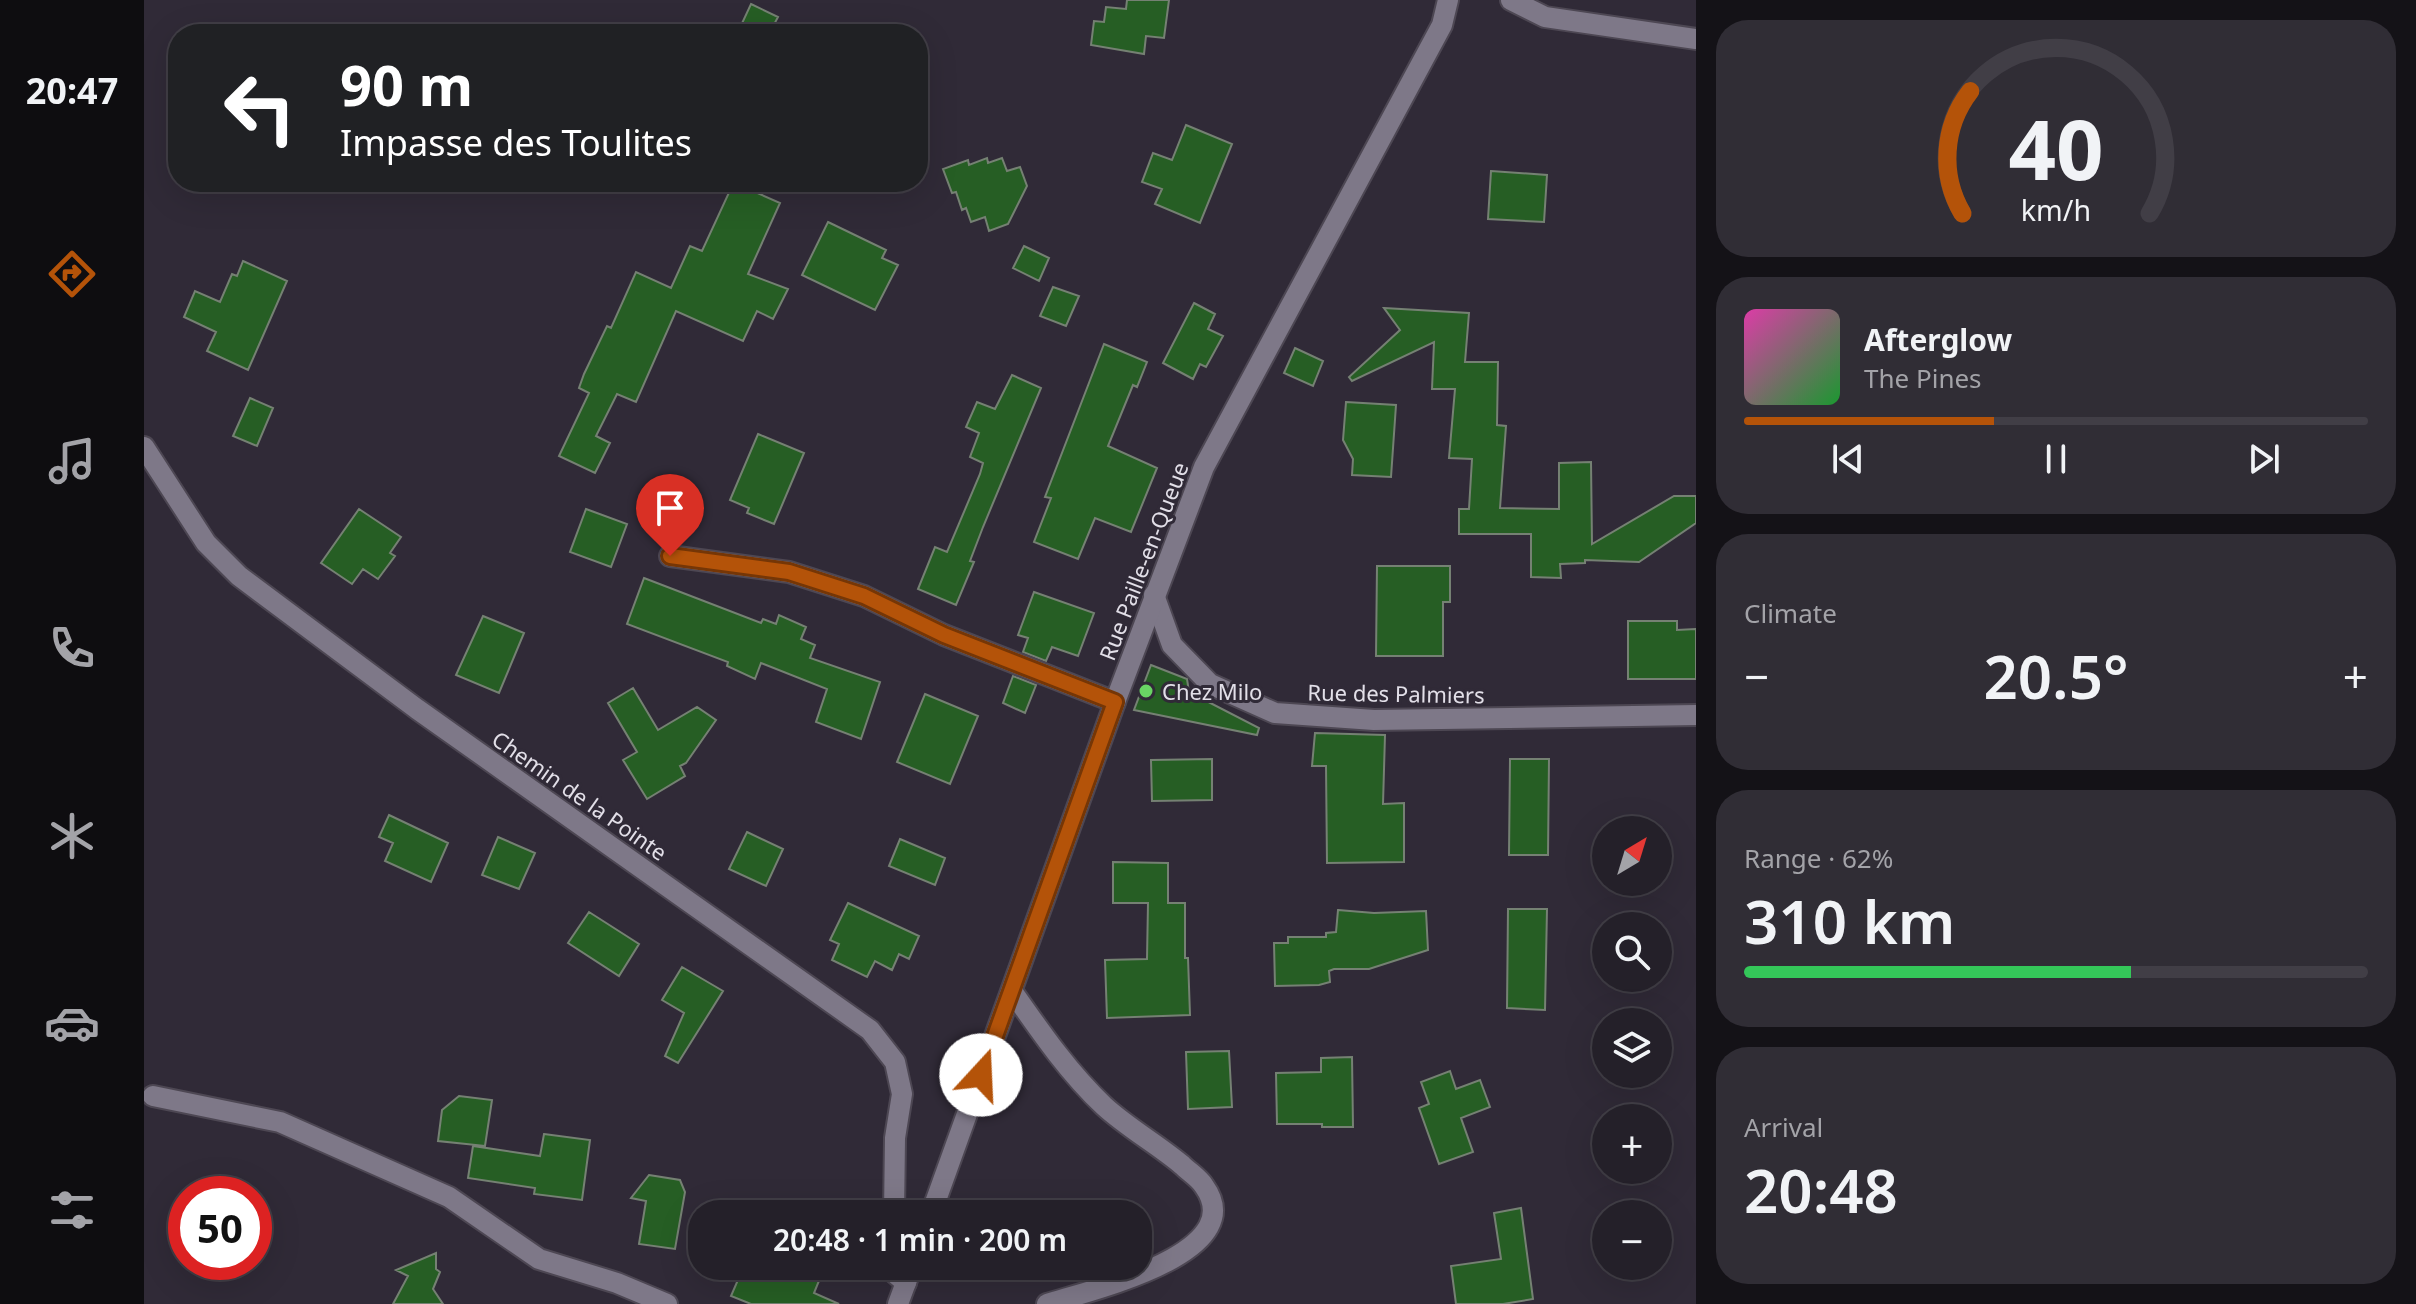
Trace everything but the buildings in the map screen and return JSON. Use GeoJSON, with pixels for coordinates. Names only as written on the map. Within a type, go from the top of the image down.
{"type":"FeatureCollection","features":[{"type":"Feature","properties":{"kind":"street","name":"Rue Paille-en-Queue"},"geometry":{"type":"LineString","coordinates":[[936,1200],[1154,595],[1204,467],[1442,25],[1448,0]]}},
{"type":"Feature","properties":{"kind":"street"},"geometry":{"type":"LineString","coordinates":[[1511,0],[1545,17],[1696,39]]}},
{"type":"Feature","properties":{"kind":"street","name":"Chemin de la Pointe"},"geometry":{"type":"LineString","coordinates":[[144,447],[206,543],[239,576],[417,709],[870,1030],[895,1062],[902,1094],[895,1138],[894,1200]]}},
{"type":"Feature","properties":{"kind":"street"},"geometry":{"type":"LineString","coordinates":[[670,556],[789,572],[849,591],[944,635],[1115,702]]}},
{"type":"Feature","properties":{"kind":"street","name":"Rue des Palmiers"},"geometry":{"type":"LineString","coordinates":[[1154,595],[1172,645],[1210,684],[1275,713],[1374,720],[1696,715]]}},
{"type":"Feature","properties":{"kind":"street"},"geometry":{"type":"LineString","coordinates":[[1012,991],[1058,1057],[1105,1107],[1203,1183],[1211,1198],[1213,1214],[1204,1237],[1155,1268],[1047,1304]]}},
{"type":"Feature","properties":{"kind":"street"},"geometry":{"type":"LineString","coordinates":[[153,1096],[280,1122],[449,1197],[539,1259],[617,1283],[667,1304]]}},
{"type":"Feature","properties":{"kind":"street"},"geometry":{"type":"LineString","coordinates":[[898,1304],[907,1280]]}},
{"type":"Feature","properties":{"kind":"place","name":"Chez Milo"},"geometry":{"type":"Point","coordinates":[1146,691]}},
{"type":"Feature","properties":{"kind":"route"},"geometry":{"type":"LineString","coordinates":[[670,556],[789,572],[864,596],[944,635],[1115,702],[981,1075]]}}]}
